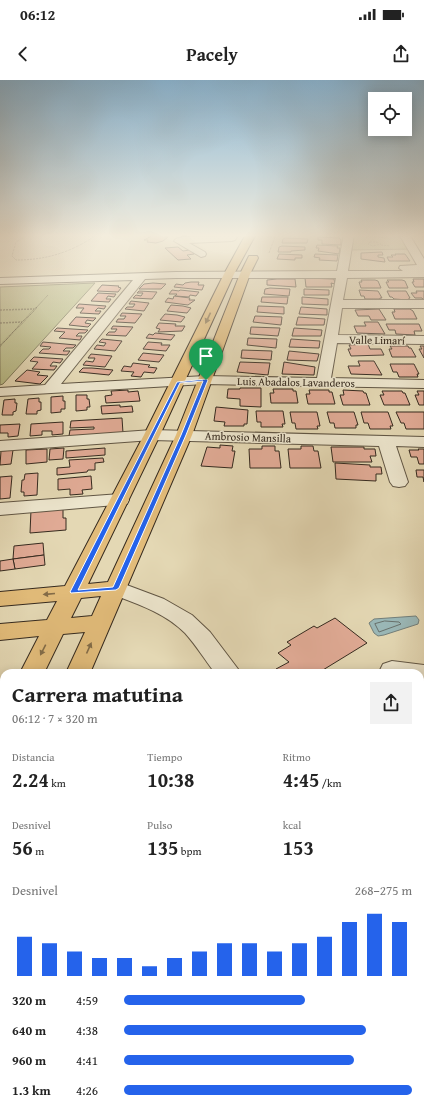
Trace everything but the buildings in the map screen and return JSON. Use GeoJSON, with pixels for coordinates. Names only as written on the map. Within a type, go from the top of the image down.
{"type":"FeatureCollection","features":[{"type":"Feature","properties":{"kind":"main road"},"geometry":{"type":"LineString","coordinates":[[34,669],[179,382],[233,282]]}},
{"type":"Feature","properties":{"kind":"main road"},"geometry":{"type":"LineString","coordinates":[[80,669],[184,435],[206,380],[236,282]]}},
{"type":"Feature","properties":{"kind":"main road"},"geometry":{"type":"LineString","coordinates":[[0,599],[116,588]]}},
{"type":"Feature","properties":{"kind":"main road"},"geometry":{"type":"LineString","coordinates":[[0,632],[100,623]]}},
{"type":"Feature","properties":{"kind":"street"},"geometry":{"type":"LineString","coordinates":[[49,390],[138,282]]}},
{"type":"Feature","properties":{"kind":"street"},"geometry":{"type":"LineString","coordinates":[[323,383],[341,282]]}},
{"type":"Feature","properties":{"kind":"street"},"geometry":{"type":"LineString","coordinates":[[337,304],[424,304]]}},
{"type":"Feature","properties":{"kind":"street","name":"Valle Limarí"},"geometry":{"type":"LineString","coordinates":[[331,339],[424,340]]}},
{"type":"Feature","properties":{"kind":"street","name":"Luis Abadalos Lavanderos"},"geometry":{"type":"LineString","coordinates":[[0,392],[206,380],[424,384]]}},
{"type":"Feature","properties":{"kind":"street","name":"Ambrosio Mansilla"},"geometry":{"type":"LineString","coordinates":[[0,446],[184,435],[424,442]]}},
{"type":"Feature","properties":{"kind":"street"},"geometry":{"type":"LineString","coordinates":[[386,441],[399,482]]}},
{"type":"Feature","properties":{"kind":"street"},"geometry":{"type":"LineString","coordinates":[[0,509],[120,500]]}},
{"type":"Feature","properties":{"kind":"street"},"geometry":{"type":"LineString","coordinates":[[116,588],[150,601],[175,614],[193,628],[225,669]]}},
{"type":"Feature","properties":{"kind":"path"},"geometry":{"type":"LineString","coordinates":[[0,346],[52,291],[56,282]]}},
{"type":"Feature","properties":{"kind":"path"},"geometry":{"type":"LineString","coordinates":[[0,310],[35,309]]}},
{"type":"Feature","properties":{"kind":"path"},"geometry":{"type":"LineString","coordinates":[[0,323],[22,322]]}},
{"type":"Feature","properties":{"kind":"green space"},"geometry":{"type":"Polygon","coordinates":[[[95,283],[3,384],[0,385],[0,287],[95,283]]]}},
{"type":"Feature","properties":{"kind":"water"},"geometry":{"type":"Polygon","coordinates":[[[416,616],[419,620],[418,624],[378,636],[374,633],[369,623],[374,619],[416,616]]]}},
{"type":"Feature","properties":{"kind":"route"},"geometry":{"type":"LineString","coordinates":[[206,380],[184,435],[116,588],[73,592],[179,382],[206,380]]}}]}
